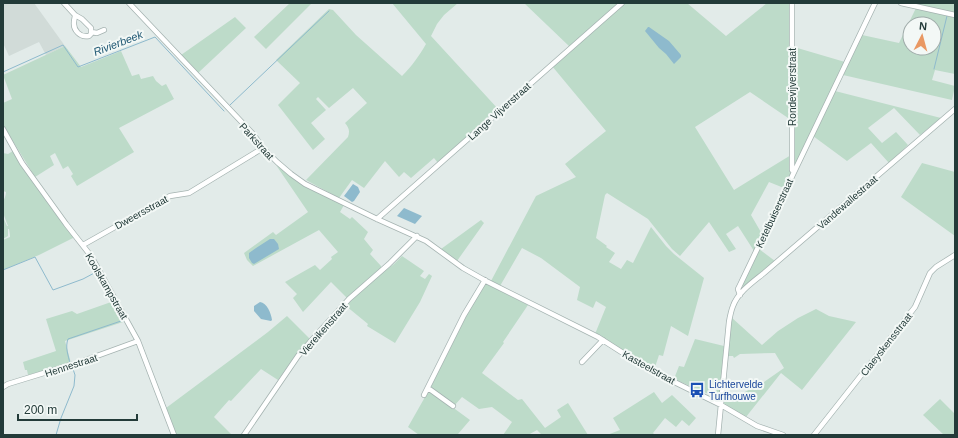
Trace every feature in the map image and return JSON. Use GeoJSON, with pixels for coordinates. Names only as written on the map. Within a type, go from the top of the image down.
{"type":"FeatureCollection","features":[{"type":"Feature","properties":{"kind":"street"},"geometry":{"type":"LineString","coordinates":[[64,3],[75,15],[82,19],[91,28],[91,32]]}},
{"type":"Feature","properties":{"kind":"street","name":"Parkstraat"},"geometry":{"type":"LineString","coordinates":[[129,3],[253,134],[263,148],[291,174],[305,184],[377,219],[417,236]]}},
{"type":"Feature","properties":{"kind":"street","name":"Lange Vijverstraat"},"geometry":{"type":"LineString","coordinates":[[377,219],[622,3]]}},
{"type":"Feature","properties":{"kind":"street","name":"Rondevijverstraat"},"geometry":{"type":"LineString","coordinates":[[792,3],[793,171]]}},
{"type":"Feature","properties":{"kind":"street","name":"Ketelbuiserstraat"},"geometry":{"type":"LineString","coordinates":[[718,435],[728,322],[736,298],[740,295],[738,289],[793,171],[875,3]]}},
{"type":"Feature","properties":{"kind":"street"},"geometry":{"type":"LineString","coordinates":[[901,3],[955,15]]}},
{"type":"Feature","properties":{"kind":"street"},"geometry":{"type":"LineString","coordinates":[[75,15],[74,22],[78,34],[85,37],[89,36],[91,32]]}},
{"type":"Feature","properties":{"kind":"street"},"geometry":{"type":"LineString","coordinates":[[91,32],[104,30]]}},
{"type":"Feature","properties":{"kind":"street","name":"Vandewallestraat"},"geometry":{"type":"LineString","coordinates":[[740,295],[955,109]]}},
{"type":"Feature","properties":{"kind":"street","name":"Koolskampstraat"},"geometry":{"type":"LineString","coordinates":[[3,129],[22,163],[91,256],[138,341],[174,435]]}},
{"type":"Feature","properties":{"kind":"street","name":"Dweersstraat"},"geometry":{"type":"LineString","coordinates":[[83,245],[170,196],[189,193],[263,148]]}},
{"type":"Feature","properties":{"kind":"street","name":"Kasteelstraat"},"geometry":{"type":"LineString","coordinates":[[417,236],[464,268],[603,340],[648,369],[721,405],[757,426],[783,435]]}},
{"type":"Feature","properties":{"kind":"street","name":"Viereikenstraat"},"geometry":{"type":"LineString","coordinates":[[244,435],[298,356],[311,341],[349,299],[389,264],[417,236]]}},
{"type":"Feature","properties":{"kind":"street","name":"Claeyskensstraat"},"geometry":{"type":"LineString","coordinates":[[814,435],[915,307],[930,273],[936,267],[955,255]]}},
{"type":"Feature","properties":{"kind":"street"},"geometry":{"type":"LineString","coordinates":[[424,395],[464,315],[485,280]]}},
{"type":"Feature","properties":{"kind":"street"},"geometry":{"type":"LineString","coordinates":[[582,362],[603,340]]}},
{"type":"Feature","properties":{"kind":"street","name":"Hennestraat"},"geometry":{"type":"LineString","coordinates":[[3,387],[8,384],[83,361],[138,341]]}},
{"type":"Feature","properties":{"kind":"street"},"geometry":{"type":"LineString","coordinates":[[428,388],[453,406]]}},
{"type":"Feature","properties":{"kind":"shaded area"},"geometry":{"type":"Polygon","coordinates":[[[3,3],[34,3],[65,46],[46,55],[39,42],[9,56],[3,43],[3,3]]]}},
{"type":"Feature","properties":{"kind":"green space"},"geometry":{"type":"Polygon","coordinates":[[[290,3],[312,3],[266,49],[254,37],[290,3]]]}},
{"type":"Feature","properties":{"kind":"green space"},"geometry":{"type":"Polygon","coordinates":[[[392,3],[458,3],[444,15],[437,24],[431,36],[499,110],[438,163],[434,158],[411,178],[404,172],[399,177],[385,161],[364,188],[352,180],[339,198],[306,180],[348,137],[349,130],[345,123],[367,103],[353,88],[329,108],[318,97],[316,99],[326,110],[311,123],[325,139],[313,150],[278,105],[300,83],[276,60],[329,9],[333,10],[356,35],[402,76],[415,61],[426,44],[392,3]]]}},
{"type":"Feature","properties":{"kind":"green space"},"geometry":{"type":"Polygon","coordinates":[[[524,3],[619,3],[570,47],[524,3]]]}},
{"type":"Feature","properties":{"kind":"green space"},"geometry":{"type":"Polygon","coordinates":[[[624,3],[687,3],[726,36],[767,3],[791,3],[791,120],[750,92],[695,127],[734,190],[791,155],[790,175],[784,188],[769,182],[751,215],[762,234],[754,251],[738,226],[726,234],[736,249],[729,252],[709,222],[680,256],[672,249],[648,219],[607,193],[605,195],[596,238],[615,253],[609,262],[621,269],[627,260],[633,263],[651,227],[674,254],[704,278],[688,336],[671,326],[663,356],[659,355],[654,370],[595,334],[606,307],[596,301],[593,308],[577,300],[580,287],[541,258],[522,248],[500,286],[491,281],[536,196],[576,177],[565,164],[606,131],[552,66],[624,3]]]}},
{"type":"Feature","properties":{"kind":"green space"},"geometry":{"type":"Polygon","coordinates":[[[907,3],[955,3],[955,13],[907,3]]]}},
{"type":"Feature","properties":{"kind":"green space"},"geometry":{"type":"Polygon","coordinates":[[[916,8],[955,16],[955,74],[935,70],[932,80],[955,86],[952,100],[843,75],[862,35],[899,43],[902,37],[902,56],[942,56],[942,16],[912,16],[916,8]]]}},
{"type":"Feature","properties":{"kind":"green space"},"geometry":{"type":"Polygon","coordinates":[[[235,17],[246,28],[198,73],[181,55],[235,17]]]}},
{"type":"Feature","properties":{"kind":"green space"},"geometry":{"type":"Polygon","coordinates":[[[65,46],[81,67],[121,51],[132,76],[139,74],[141,79],[153,76],[162,86],[166,84],[174,99],[119,128],[134,152],[77,186],[71,176],[73,174],[68,166],[63,169],[55,153],[50,156],[54,165],[35,177],[3,125],[3,103],[12,99],[3,75],[65,46]]]}},
{"type":"Feature","properties":{"kind":"green space"},"geometry":{"type":"Polygon","coordinates":[[[794,47],[845,62],[796,163],[794,162],[794,47]]]}},
{"type":"Feature","properties":{"kind":"green space"},"geometry":{"type":"Polygon","coordinates":[[[835,91],[941,118],[920,135],[894,108],[868,128],[882,143],[896,132],[908,145],[889,163],[871,143],[847,161],[813,136],[835,91]]]}},
{"type":"Feature","properties":{"kind":"green space"},"geometry":{"type":"Polygon","coordinates":[[[13,151],[58,217],[75,237],[39,255],[3,270],[3,240],[10,237],[10,235],[8,229],[8,236],[3,239],[3,217],[8,226],[3,208],[6,192],[3,191],[3,153],[8,154],[13,151]]]}},
{"type":"Feature","properties":{"kind":"green space"},"geometry":{"type":"Polygon","coordinates":[[[922,163],[955,172],[955,236],[901,197],[922,163]]]}},
{"type":"Feature","properties":{"kind":"green space"},"geometry":{"type":"Polygon","coordinates":[[[276,165],[292,177],[344,205],[340,212],[350,219],[352,217],[368,232],[364,239],[373,250],[370,254],[381,266],[381,268],[347,298],[331,282],[303,312],[293,298],[297,294],[285,282],[315,265],[320,270],[332,259],[331,257],[338,252],[319,230],[253,266],[247,260],[244,253],[273,232],[276,235],[308,212],[276,165]]]}},
{"type":"Feature","properties":{"kind":"green space"},"geometry":{"type":"Polygon","coordinates":[[[481,220],[484,223],[457,261],[441,249],[481,220]]]}},
{"type":"Feature","properties":{"kind":"green space"},"geometry":{"type":"Polygon","coordinates":[[[759,249],[775,261],[743,287],[742,285],[759,249]]]}},
{"type":"Feature","properties":{"kind":"green space"},"geometry":{"type":"Polygon","coordinates":[[[402,256],[424,271],[420,276],[425,279],[429,274],[432,276],[420,302],[395,343],[367,326],[368,324],[346,306],[402,256]]]}},
{"type":"Feature","properties":{"kind":"green space"},"geometry":{"type":"Polygon","coordinates":[[[484,284],[488,284],[528,305],[503,342],[504,343],[482,373],[518,400],[522,399],[545,428],[561,417],[557,410],[568,403],[588,435],[542,435],[537,430],[528,435],[503,435],[512,422],[492,407],[479,409],[462,397],[454,406],[431,389],[431,386],[463,318],[484,284]]]}},
{"type":"Feature","properties":{"kind":"green space"},"geometry":{"type":"Polygon","coordinates":[[[114,301],[126,321],[65,341],[71,363],[28,375],[23,362],[56,351],[46,319],[72,311],[77,314],[114,301]]]}},
{"type":"Feature","properties":{"kind":"green space"},"geometry":{"type":"Polygon","coordinates":[[[816,309],[829,316],[856,322],[802,390],[781,373],[746,417],[723,404],[724,393],[741,394],[764,382],[784,368],[775,353],[740,354],[734,358],[733,356],[727,356],[731,317],[762,345],[778,331],[798,318],[816,309]]]}},
{"type":"Feature","properties":{"kind":"green space"},"geometry":{"type":"Polygon","coordinates":[[[287,316],[309,338],[309,340],[295,356],[278,380],[261,369],[214,417],[232,435],[176,435],[166,408],[268,332],[287,316]]]}},
{"type":"Feature","properties":{"kind":"green space"},"geometry":{"type":"Polygon","coordinates":[[[695,339],[724,346],[720,390],[718,396],[713,396],[674,379],[679,366],[684,367],[695,339]]]}},
{"type":"Feature","properties":{"kind":"green space"},"geometry":{"type":"Polygon","coordinates":[[[429,390],[470,420],[458,434],[459,435],[419,435],[408,427],[429,390]]]}},
{"type":"Feature","properties":{"kind":"green space"},"geometry":{"type":"Polygon","coordinates":[[[654,392],[662,403],[672,395],[696,418],[689,426],[682,420],[676,427],[665,418],[653,433],[655,435],[607,435],[620,430],[613,418],[654,392]]]}},
{"type":"Feature","properties":{"kind":"green space"},"geometry":{"type":"Polygon","coordinates":[[[940,399],[955,414],[955,435],[944,435],[923,415],[940,399]]]}},
{"type":"Feature","properties":{"kind":"water"},"geometry":{"type":"Polygon","coordinates":[[[648,27],[669,41],[681,55],[681,57],[674,64],[645,31],[648,27]]]}},
{"type":"Feature","properties":{"kind":"water"},"geometry":{"type":"Polygon","coordinates":[[[353,184],[358,187],[360,192],[352,202],[344,196],[353,184]]]}},
{"type":"Feature","properties":{"kind":"water"},"geometry":{"type":"Polygon","coordinates":[[[404,208],[422,216],[415,224],[397,216],[404,208]]]}},
{"type":"Feature","properties":{"kind":"water"},"geometry":{"type":"Polygon","coordinates":[[[270,239],[274,239],[278,244],[279,249],[254,264],[252,263],[249,258],[249,253],[270,239]]]}},
{"type":"Feature","properties":{"kind":"water"},"geometry":{"type":"Polygon","coordinates":[[[260,302],[265,304],[268,309],[272,320],[271,321],[261,319],[254,311],[254,306],[260,302]]]}},
{"type":"Feature","properties":{"kind":"waterway","name":"Rivierbeek"},"geometry":{"type":"LineString","coordinates":[[230,105],[329,11]]}},
{"type":"Feature","properties":{"kind":"waterway"},"geometry":{"type":"LineString","coordinates":[[934,69],[947,16]]}},
{"type":"Feature","properties":{"kind":"waterway","name":"Rivierbeek"},"geometry":{"type":"LineString","coordinates":[[3,72],[63,45],[78,67],[155,37],[224,111]]}},
{"type":"Feature","properties":{"kind":"waterway"},"geometry":{"type":"LineString","coordinates":[[3,270],[35,257],[53,290],[83,279],[98,271]]}},
{"type":"Feature","properties":{"kind":"waterway"},"geometry":{"type":"LineString","coordinates":[[70,363],[67,348],[68,339],[124,320]]}},
{"type":"Feature","properties":{"kind":"waterway"},"geometry":{"type":"LineString","coordinates":[[56,435],[74,386],[75,375],[72,366]]}},
{"type":"Feature","properties":{"kind":"place","name":"Lichtervelde Turfhouwe"},"geometry":{"type":"Point","coordinates":[697,390]}}]}
